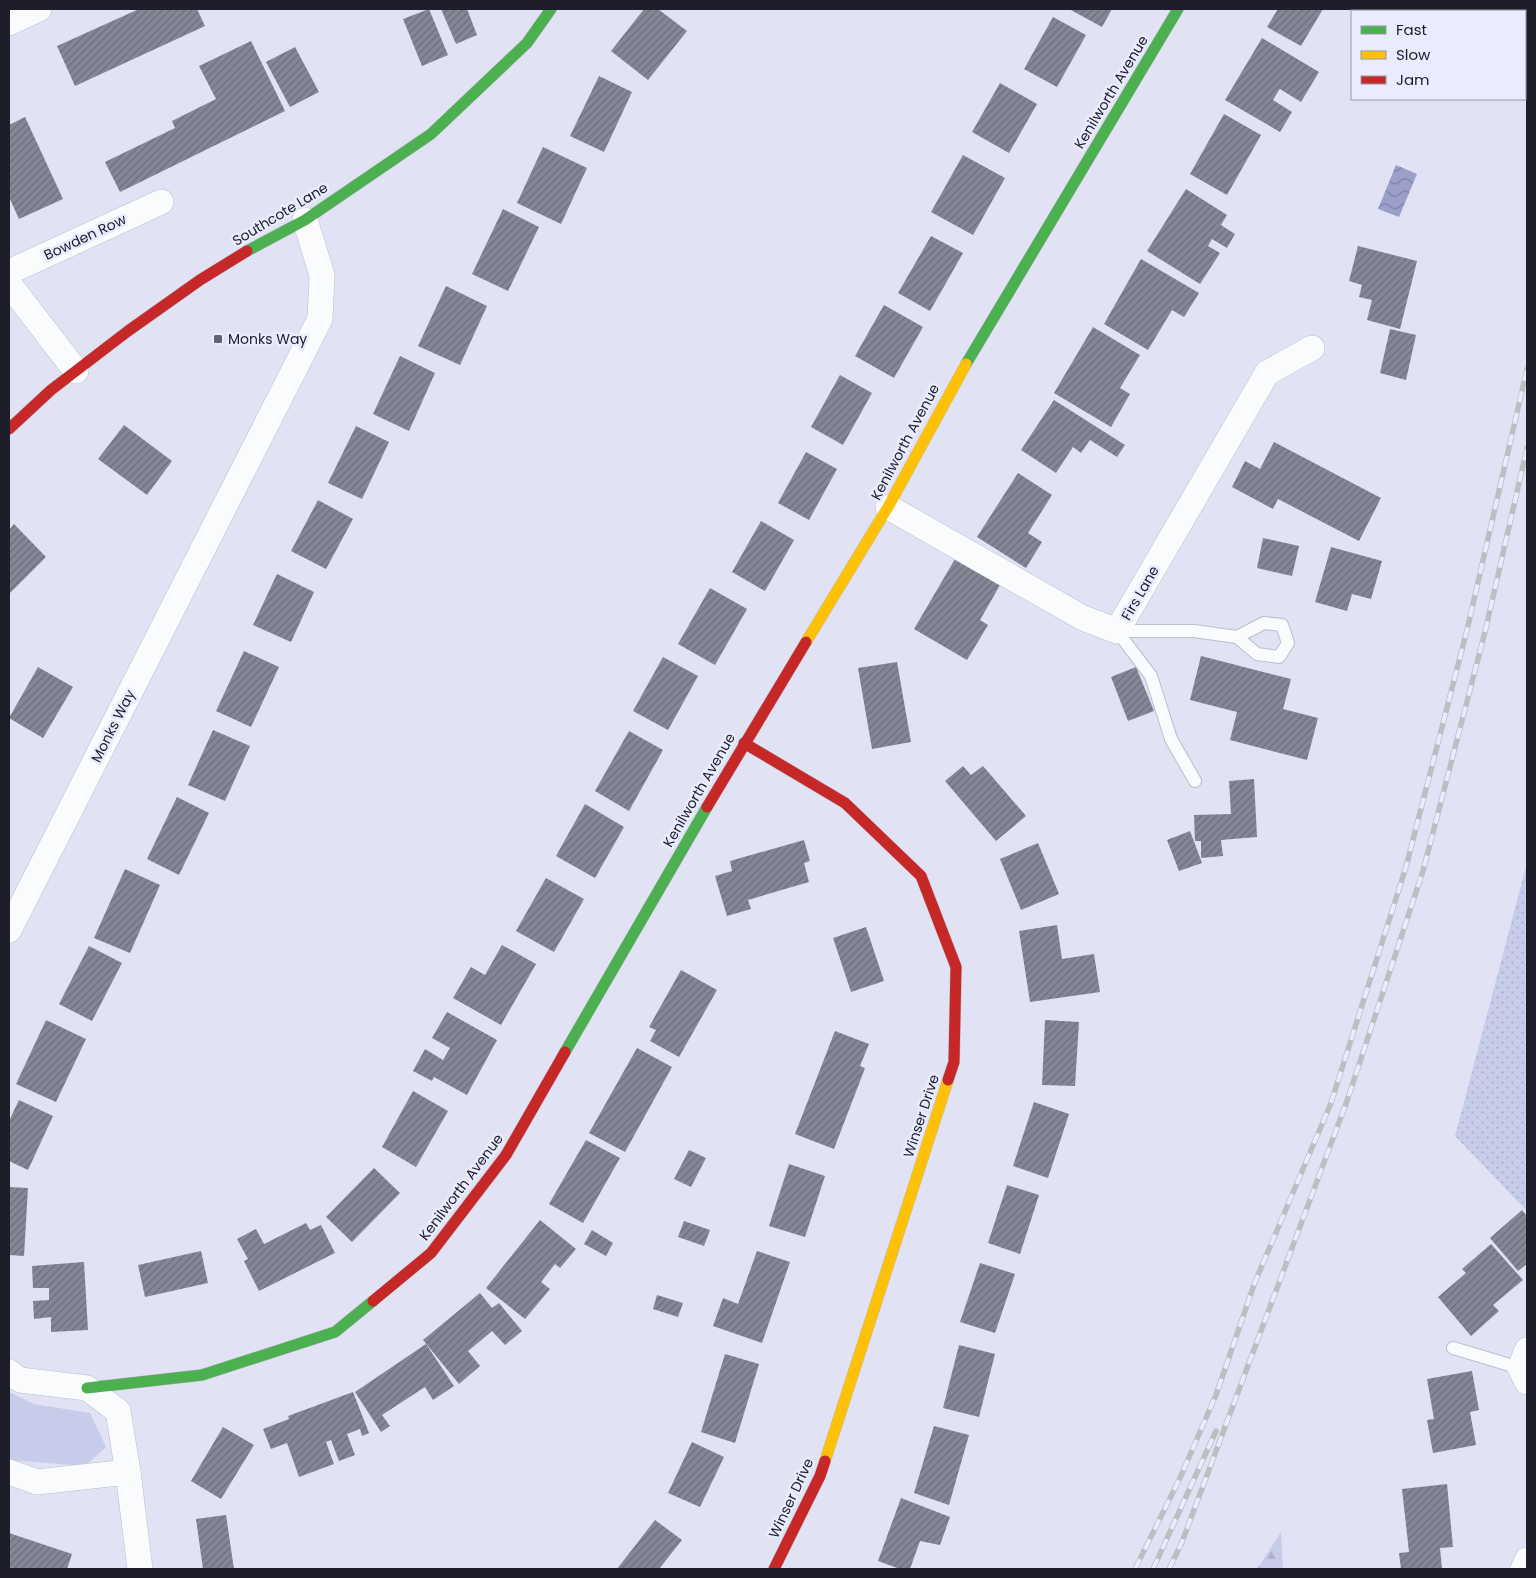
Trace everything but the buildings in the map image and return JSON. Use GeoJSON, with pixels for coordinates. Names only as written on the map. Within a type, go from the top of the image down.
{"type":"FeatureCollection","features":[{"type":"Feature","properties":{"kind":"street"},"geometry":{"type":"LineString","coordinates":[[9,23],[39,9]]}},
{"type":"Feature","properties":{"kind":"street","name":"Southcote Lane"},"geometry":{"type":"LineString","coordinates":[[9,429],[51,390],[128,331],[200,280],[249,250],[305,220],[431,134],[526,43],[552,9]]}},
{"type":"Feature","properties":{"kind":"street","name":"Kenilworth Avenue"},"geometry":{"type":"LineString","coordinates":[[87,1388],[202,1375],[335,1332],[431,1253],[506,1155],[744,743],[888,508],[952,387],[1178,9]]}},
{"type":"Feature","properties":{"kind":"street","name":"Bowden Row"},"geometry":{"type":"LineString","coordinates":[[9,272],[161,202]]}},
{"type":"Feature","properties":{"kind":"street","name":"Monks Way"},"geometry":{"type":"LineString","coordinates":[[9,930],[320,319],[322,275],[305,220]]}},
{"type":"Feature","properties":{"kind":"street"},"geometry":{"type":"LineString","coordinates":[[9,284],[76,371]]}},
{"type":"Feature","properties":{"kind":"street","name":"Firs Lane"},"geometry":{"type":"LineString","coordinates":[[888,508],[1084,618],[1117,631],[1267,373],[1312,348]]}},
{"type":"Feature","properties":{"kind":"street","name":"Winser Drive"},"geometry":{"type":"LineString","coordinates":[[744,743],[844,803],[921,876],[956,967],[954,1062],[820,1476],[774,1569]]}},
{"type":"Feature","properties":{"kind":"street"},"geometry":{"type":"LineString","coordinates":[[9,1372],[20,1380],[87,1388],[118,1411],[140,1569]]}},
{"type":"Feature","properties":{"kind":"street"},"geometry":{"type":"LineString","coordinates":[[9,1472],[37,1482],[128,1472]]}},
{"type":"Feature","properties":{"kind":"street"},"geometry":{"type":"LineString","coordinates":[[1523,1569],[1527,1560]]}},
{"type":"Feature","properties":{"kind":"lane"},"geometry":{"type":"LineString","coordinates":[[1117,631],[1194,631],[1237,637]]}},
{"type":"Feature","properties":{"kind":"lane"},"geometry":{"type":"LineString","coordinates":[[1117,631],[1151,676],[1171,739],[1194,781]]}},
{"type":"Feature","properties":{"kind":"lane"},"geometry":{"type":"LineString","coordinates":[[1453,1348],[1525,1367]]}},
{"type":"Feature","properties":{"kind":"green space"},"geometry":{"type":"Polygon","coordinates":[[[1527,863],[1527,1211],[1455,1136],[1527,863]]]}},
{"type":"Feature","properties":{"kind":"green space"},"geometry":{"type":"Polygon","coordinates":[[[9,1392],[34,1404],[90,1413],[106,1447],[85,1466],[9,1460],[9,1392]]]}},
{"type":"Feature","properties":{"kind":"green space"},"geometry":{"type":"Polygon","coordinates":[[[1281,1532],[1283,1569],[1257,1569],[1281,1532]]]}},
{"type":"Feature","properties":{"kind":"water"},"geometry":{"type":"Polygon","coordinates":[[[1396,165],[1417,174],[1399,217],[1378,209],[1396,165]]]}},
{"type":"Feature","properties":{"kind":"railway"},"geometry":{"type":"LineString","coordinates":[[1135,1569],[1180,1478],[1216,1395],[1255,1282],[1331,1103],[1406,867],[1467,630],[1527,369]]}},
{"type":"Feature","properties":{"kind":"railway"},"geometry":{"type":"LineString","coordinates":[[1169,1569],[1182,1542],[1347,1101],[1423,871],[1485,632],[1527,448]]}},
{"type":"Feature","properties":{"kind":"railway"},"geometry":{"type":"LineString","coordinates":[[1153,1569],[1216,1431]]}},
{"type":"Feature","properties":{"kind":"traffic: fast"},"geometry":{"type":"LineString","coordinates":[[247,251],[305,220],[431,134],[527,43],[551,9]]}},
{"type":"Feature","properties":{"kind":"traffic: fast"},"geometry":{"type":"LineString","coordinates":[[966,364],[1178,9]]}},
{"type":"Feature","properties":{"kind":"traffic: fast"},"geometry":{"type":"LineString","coordinates":[[565,1052],[707,807]]}},
{"type":"Feature","properties":{"kind":"traffic: fast"},"geometry":{"type":"LineString","coordinates":[[87,1388],[202,1375],[335,1332],[373,1301]]}},
{"type":"Feature","properties":{"kind":"traffic: slow"},"geometry":{"type":"LineString","coordinates":[[806,642],[888,507],[966,364]]}},
{"type":"Feature","properties":{"kind":"traffic: slow"},"geometry":{"type":"LineString","coordinates":[[825,1461],[948,1080]]}},
{"type":"Feature","properties":{"kind":"traffic: jam"},"geometry":{"type":"LineString","coordinates":[[9,429],[51,390],[128,331],[200,280],[247,251]]}},
{"type":"Feature","properties":{"kind":"traffic: jam"},"geometry":{"type":"LineString","coordinates":[[707,807],[806,642]]}},
{"type":"Feature","properties":{"kind":"traffic: jam"},"geometry":{"type":"LineString","coordinates":[[744,743],[845,803],[921,876],[956,967],[954,1062],[948,1080]]}},
{"type":"Feature","properties":{"kind":"traffic: jam"},"geometry":{"type":"LineString","coordinates":[[373,1301],[431,1253],[506,1155],[565,1052]]}},
{"type":"Feature","properties":{"kind":"traffic: jam"},"geometry":{"type":"LineString","coordinates":[[774,1569],[820,1476],[825,1461]]}},
{"type":"Feature","properties":{"kind":"place","name":"Monks Way"},"geometry":{"type":"Point","coordinates":[218,339]}}]}
